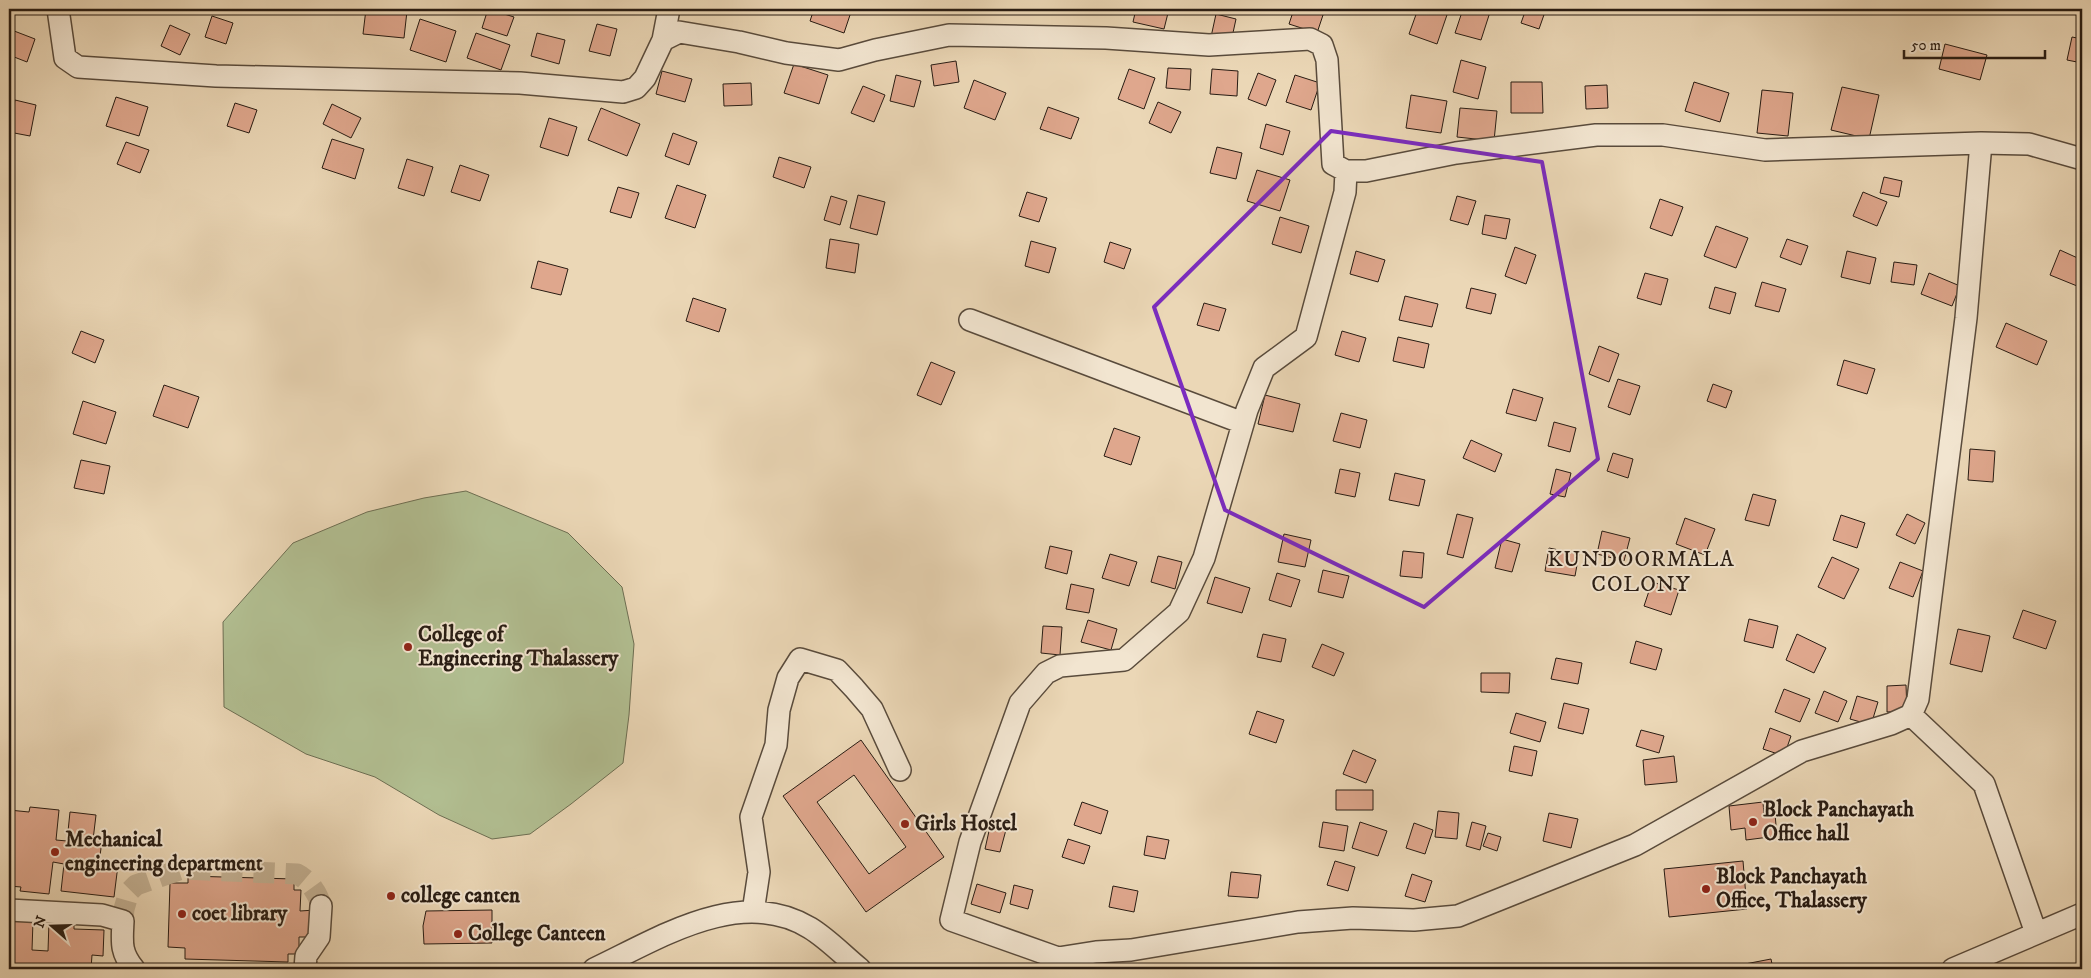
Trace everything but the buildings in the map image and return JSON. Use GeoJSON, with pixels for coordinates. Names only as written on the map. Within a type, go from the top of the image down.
{"type":"FeatureCollection","features":[{"type":"Feature","properties":{"kind":"street"},"geometry":{"type":"LineString","coordinates":[[58,9],[65,58],[78,67],[216,76],[520,83],[623,92],[636,88],[645,78],[663,40],[669,9]]}},
{"type":"Feature","properties":{"kind":"street"},"geometry":{"type":"LineString","coordinates":[[663,40],[679,32],[739,42],[786,53],[839,60],[875,50],[948,35],[1106,38],[1209,45],[1310,39],[1322,45],[1327,60],[1333,164],[1346,171],[1366,171],[1456,153],[1596,135],[1663,135],[1765,150],[1980,143],[2029,144],[2082,159]]}},
{"type":"Feature","properties":{"kind":"street"},"geometry":{"type":"LineString","coordinates":[[1346,171],[1345,192],[1306,337],[1264,368],[1242,423],[1204,558],[1179,612],[1124,660],[1060,666],[1046,673],[1020,703],[970,842],[951,920],[1053,964],[1096,952],[1131,950],[1298,922],[1352,918],[1414,920],[1458,916],[1635,844],[1802,751],[1891,724],[1911,716],[1918,699],[1966,318],[1980,143]]}},
{"type":"Feature","properties":{"kind":"street"},"geometry":{"type":"LineString","coordinates":[[970,320],[1242,423]]}},
{"type":"Feature","properties":{"kind":"street"},"geometry":{"type":"LineString","coordinates":[[753,912],[759,872],[751,817],[776,745],[779,710],[788,678],[800,659],[837,670],[854,688],[872,709],[900,770]]}},
{"type":"Feature","properties":{"kind":"street"},"geometry":{"type":"LineString","coordinates":[[1911,716],[1984,784],[2036,933]]}},
{"type":"Feature","properties":{"kind":"street"},"geometry":{"type":"LineString","coordinates":[[305,969],[306,956],[319,937],[321,906]]}},
{"type":"Feature","properties":{"kind":"street"},"geometry":{"type":"LineString","coordinates":[[9,910],[102,915],[123,921],[122,943],[125,958],[134,969]]}},
{"type":"Feature","properties":{"kind":"street"},"geometry":{"type":"LineString","coordinates":[[594,969],[698,921],[745,911],[780,915],[810,928],[860,969]]}},
{"type":"Feature","properties":{"kind":"street"},"geometry":{"type":"LineString","coordinates":[[1954,969],[2082,914]]}},
{"type":"Feature","properties":{"kind":"highlighted area"},"geometry":{"type":"Polygon","coordinates":[[[1331,131],[1542,162],[1598,459],[1424,607],[1225,510],[1154,307],[1331,131]]]}},
{"type":"Feature","properties":{"kind":"green space"},"geometry":{"type":"Polygon","coordinates":[[[466,491],[568,533],[622,587],[634,644],[629,715],[623,763],[530,834],[492,839],[439,815],[375,777],[306,754],[224,707],[223,622],[293,543],[367,512],[424,498],[466,491]]]}},
{"type":"Feature","properties":{"kind":"tunnel"},"geometry":{"type":"LineString","coordinates":[[123,921],[129,892],[136,885],[182,869],[297,874],[312,887],[318,896],[321,906]]}},
{"type":"Feature","properties":{"kind":"place","name":"College of Engineering Thalassery"},"geometry":{"type":"Point","coordinates":[408,647]}},
{"type":"Feature","properties":{"kind":"place","name":"Block Panchayath Office hall"},"geometry":{"type":"Point","coordinates":[1753,822]}},
{"type":"Feature","properties":{"kind":"place","name":"Girls Hostel"},"geometry":{"type":"Point","coordinates":[905,824]}},
{"type":"Feature","properties":{"kind":"place","name":"Mechanical engineering department"},"geometry":{"type":"Point","coordinates":[55,852]}},
{"type":"Feature","properties":{"kind":"place","name":"Block Panchayath Office, Thalassery"},"geometry":{"type":"Point","coordinates":[1706,889]}},
{"type":"Feature","properties":{"kind":"place","name":"college canten"},"geometry":{"type":"Point","coordinates":[391,896]}},
{"type":"Feature","properties":{"kind":"place","name":"coet library"},"geometry":{"type":"Point","coordinates":[182,914]}},
{"type":"Feature","properties":{"kind":"place","name":"College Canteen"},"geometry":{"type":"Point","coordinates":[458,934]}},
{"type":"Feature","properties":{"kind":"district","name":"KUNDOORMALA COLONY"},"geometry":{"type":"Point","coordinates":[1641,572]}}]}
